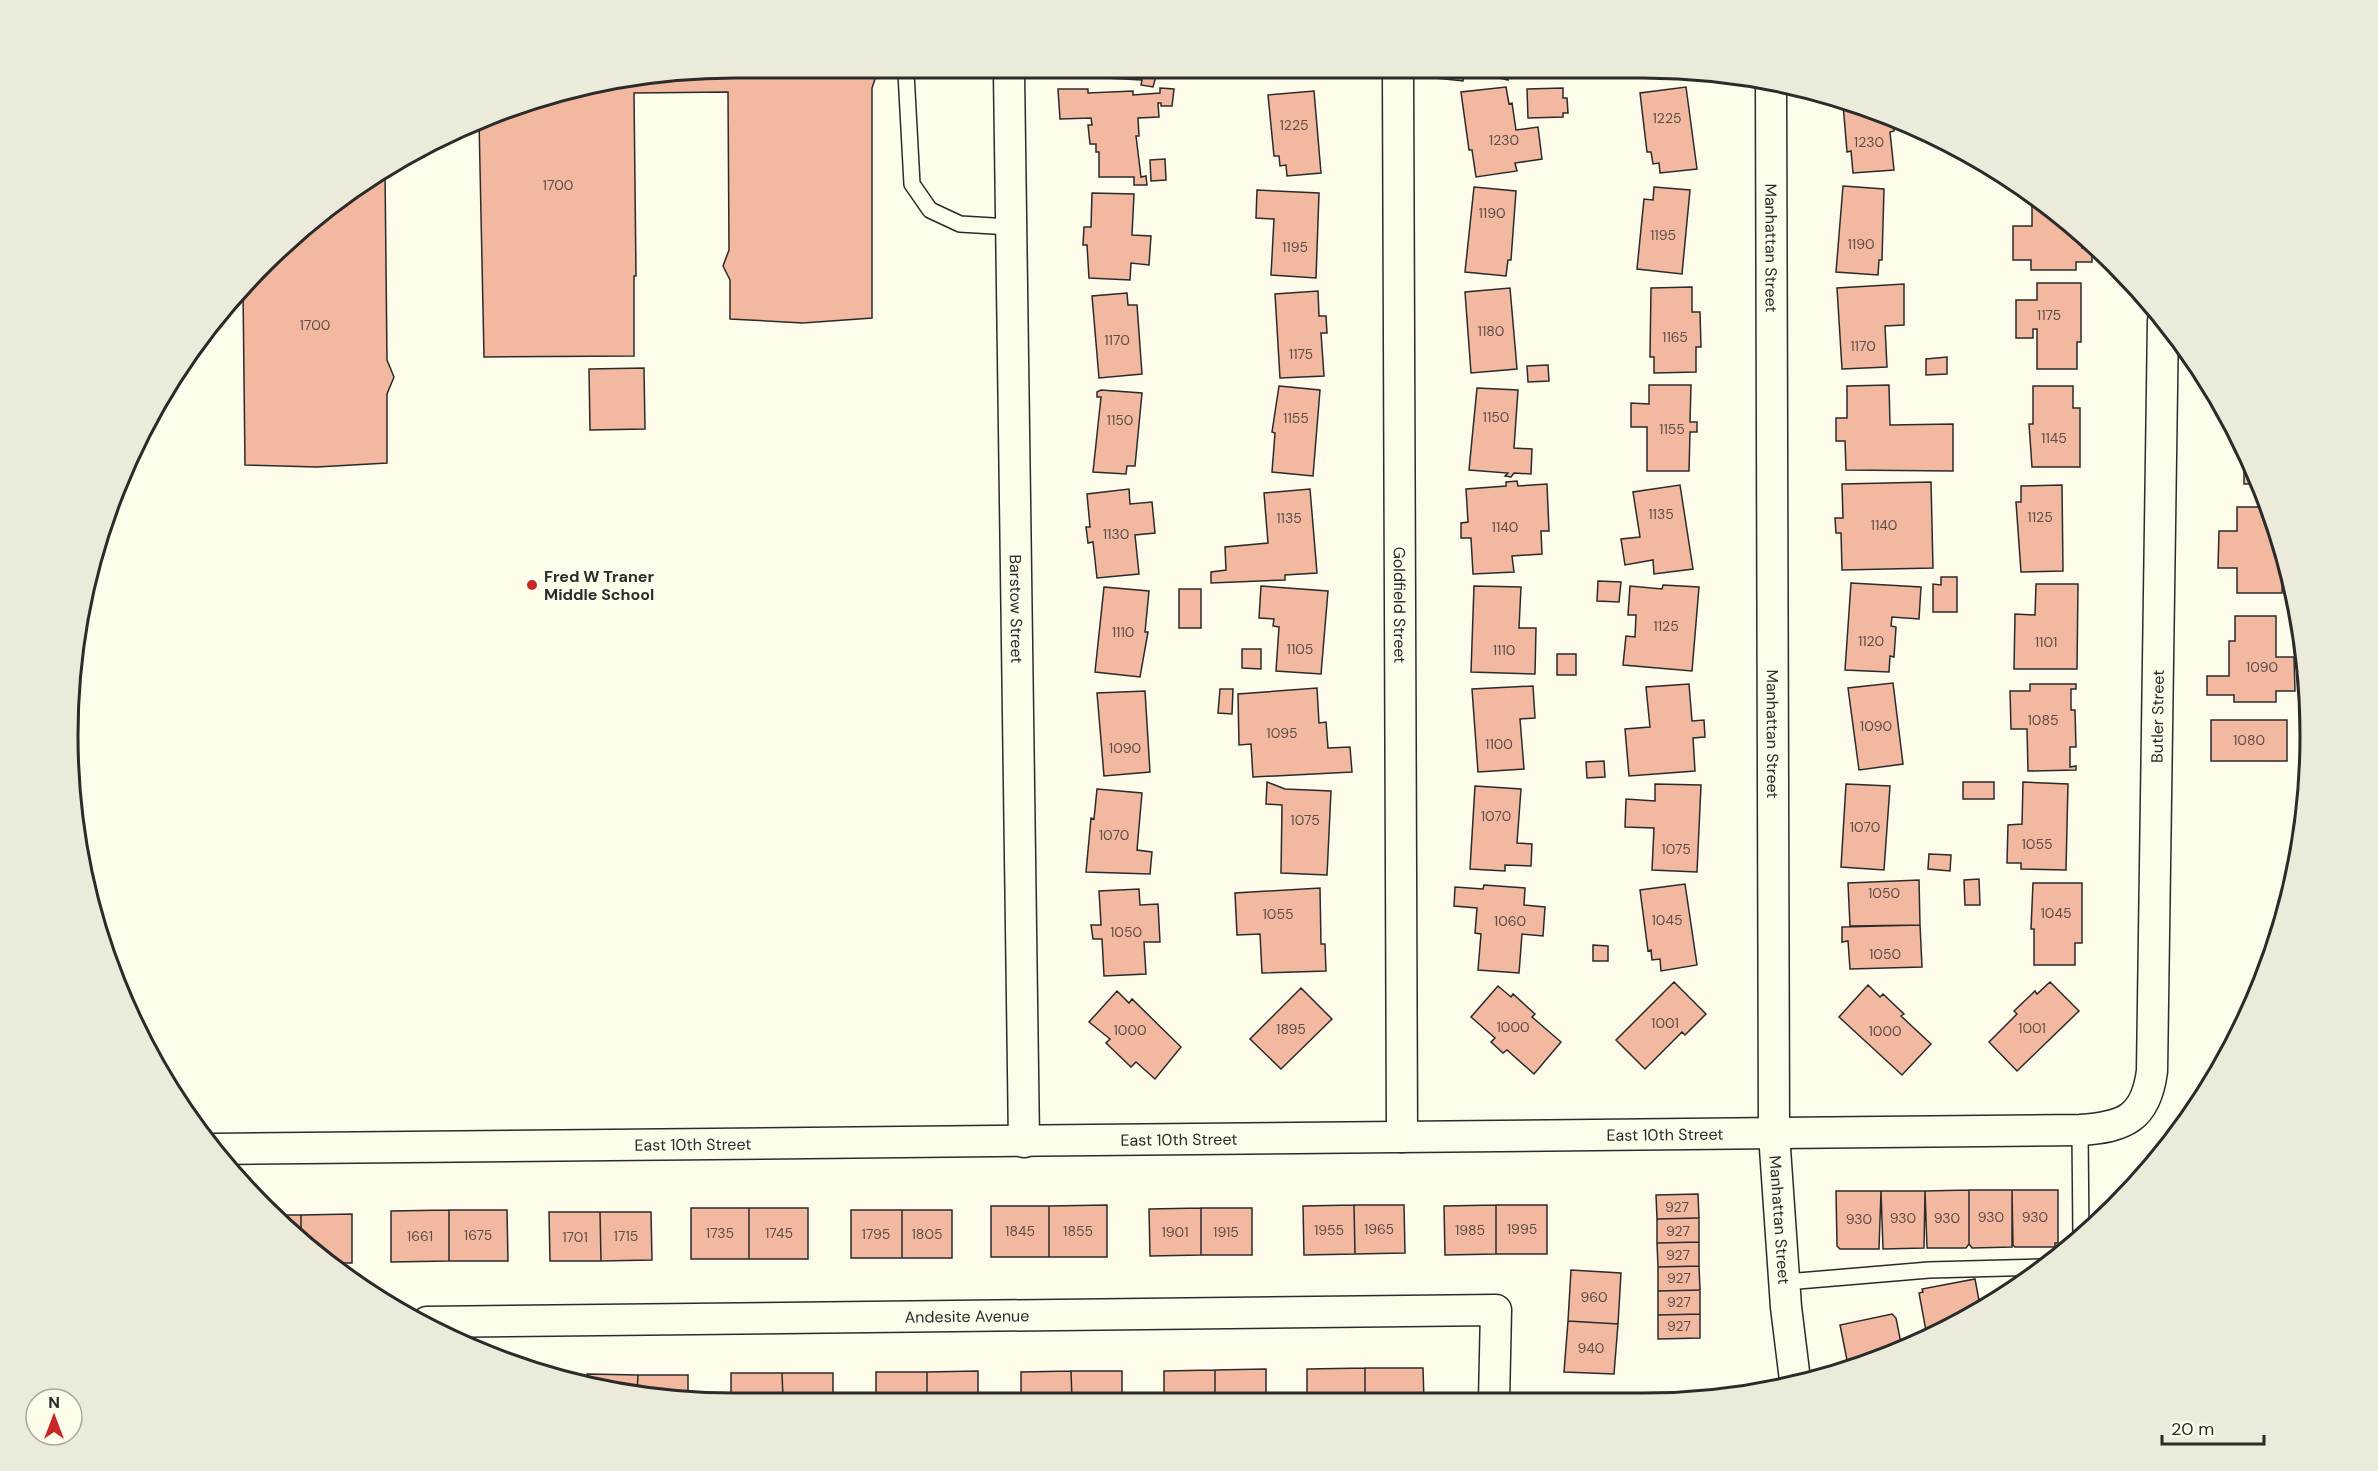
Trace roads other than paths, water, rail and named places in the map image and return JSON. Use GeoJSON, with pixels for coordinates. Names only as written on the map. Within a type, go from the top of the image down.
{"type":"FeatureCollection","features":[{"type":"Feature","properties":{"kind":"street","name":"Barstow Street"},"geometry":{"type":"LineString","coordinates":[[1009,78],[1024,1142]]}},
{"type":"Feature","properties":{"kind":"street","name":"Goldfield Street"},"geometry":{"type":"LineString","coordinates":[[1398,78],[1402,1137]]}},
{"type":"Feature","properties":{"kind":"street","name":"Manhattan Street"},"geometry":{"type":"LineString","coordinates":[[1771,91],[1774,1134],[1795,1375]]}},
{"type":"Feature","properties":{"kind":"street","name":"Butler Street"},"geometry":{"type":"LineString","coordinates":[[2140,1109],[2150,1087],[2152,1063],[2163,334]]}},
{"type":"Feature","properties":{"kind":"street","name":"East 10th Street"},"geometry":{"type":"LineString","coordinates":[[225,1149],[2080,1130],[2122,1124],[2140,1109]]}},
{"type":"Feature","properties":{"kind":"street","name":"Andesite Avenue"},"geometry":{"type":"LineString","coordinates":[[439,1322],[1497,1310],[1494,1393]]}},
{"type":"Feature","properties":{"kind":"lane"},"geometry":{"type":"LineString","coordinates":[[906,78],[912,184],[930,210],[960,224],[1010,227]]}},
{"type":"Feature","properties":{"kind":"lane"},"geometry":{"type":"LineString","coordinates":[[2080,1130],[2081,1225]]}},
{"type":"Feature","properties":{"kind":"lane"},"geometry":{"type":"LineString","coordinates":[[1786,1282],[1929,1270],[2028,1267]]}},
{"type":"Feature","properties":{"kind":"place","name":"Fred W Traner Middle School"},"geometry":{"type":"Point","coordinates":[532,585]}}]}
